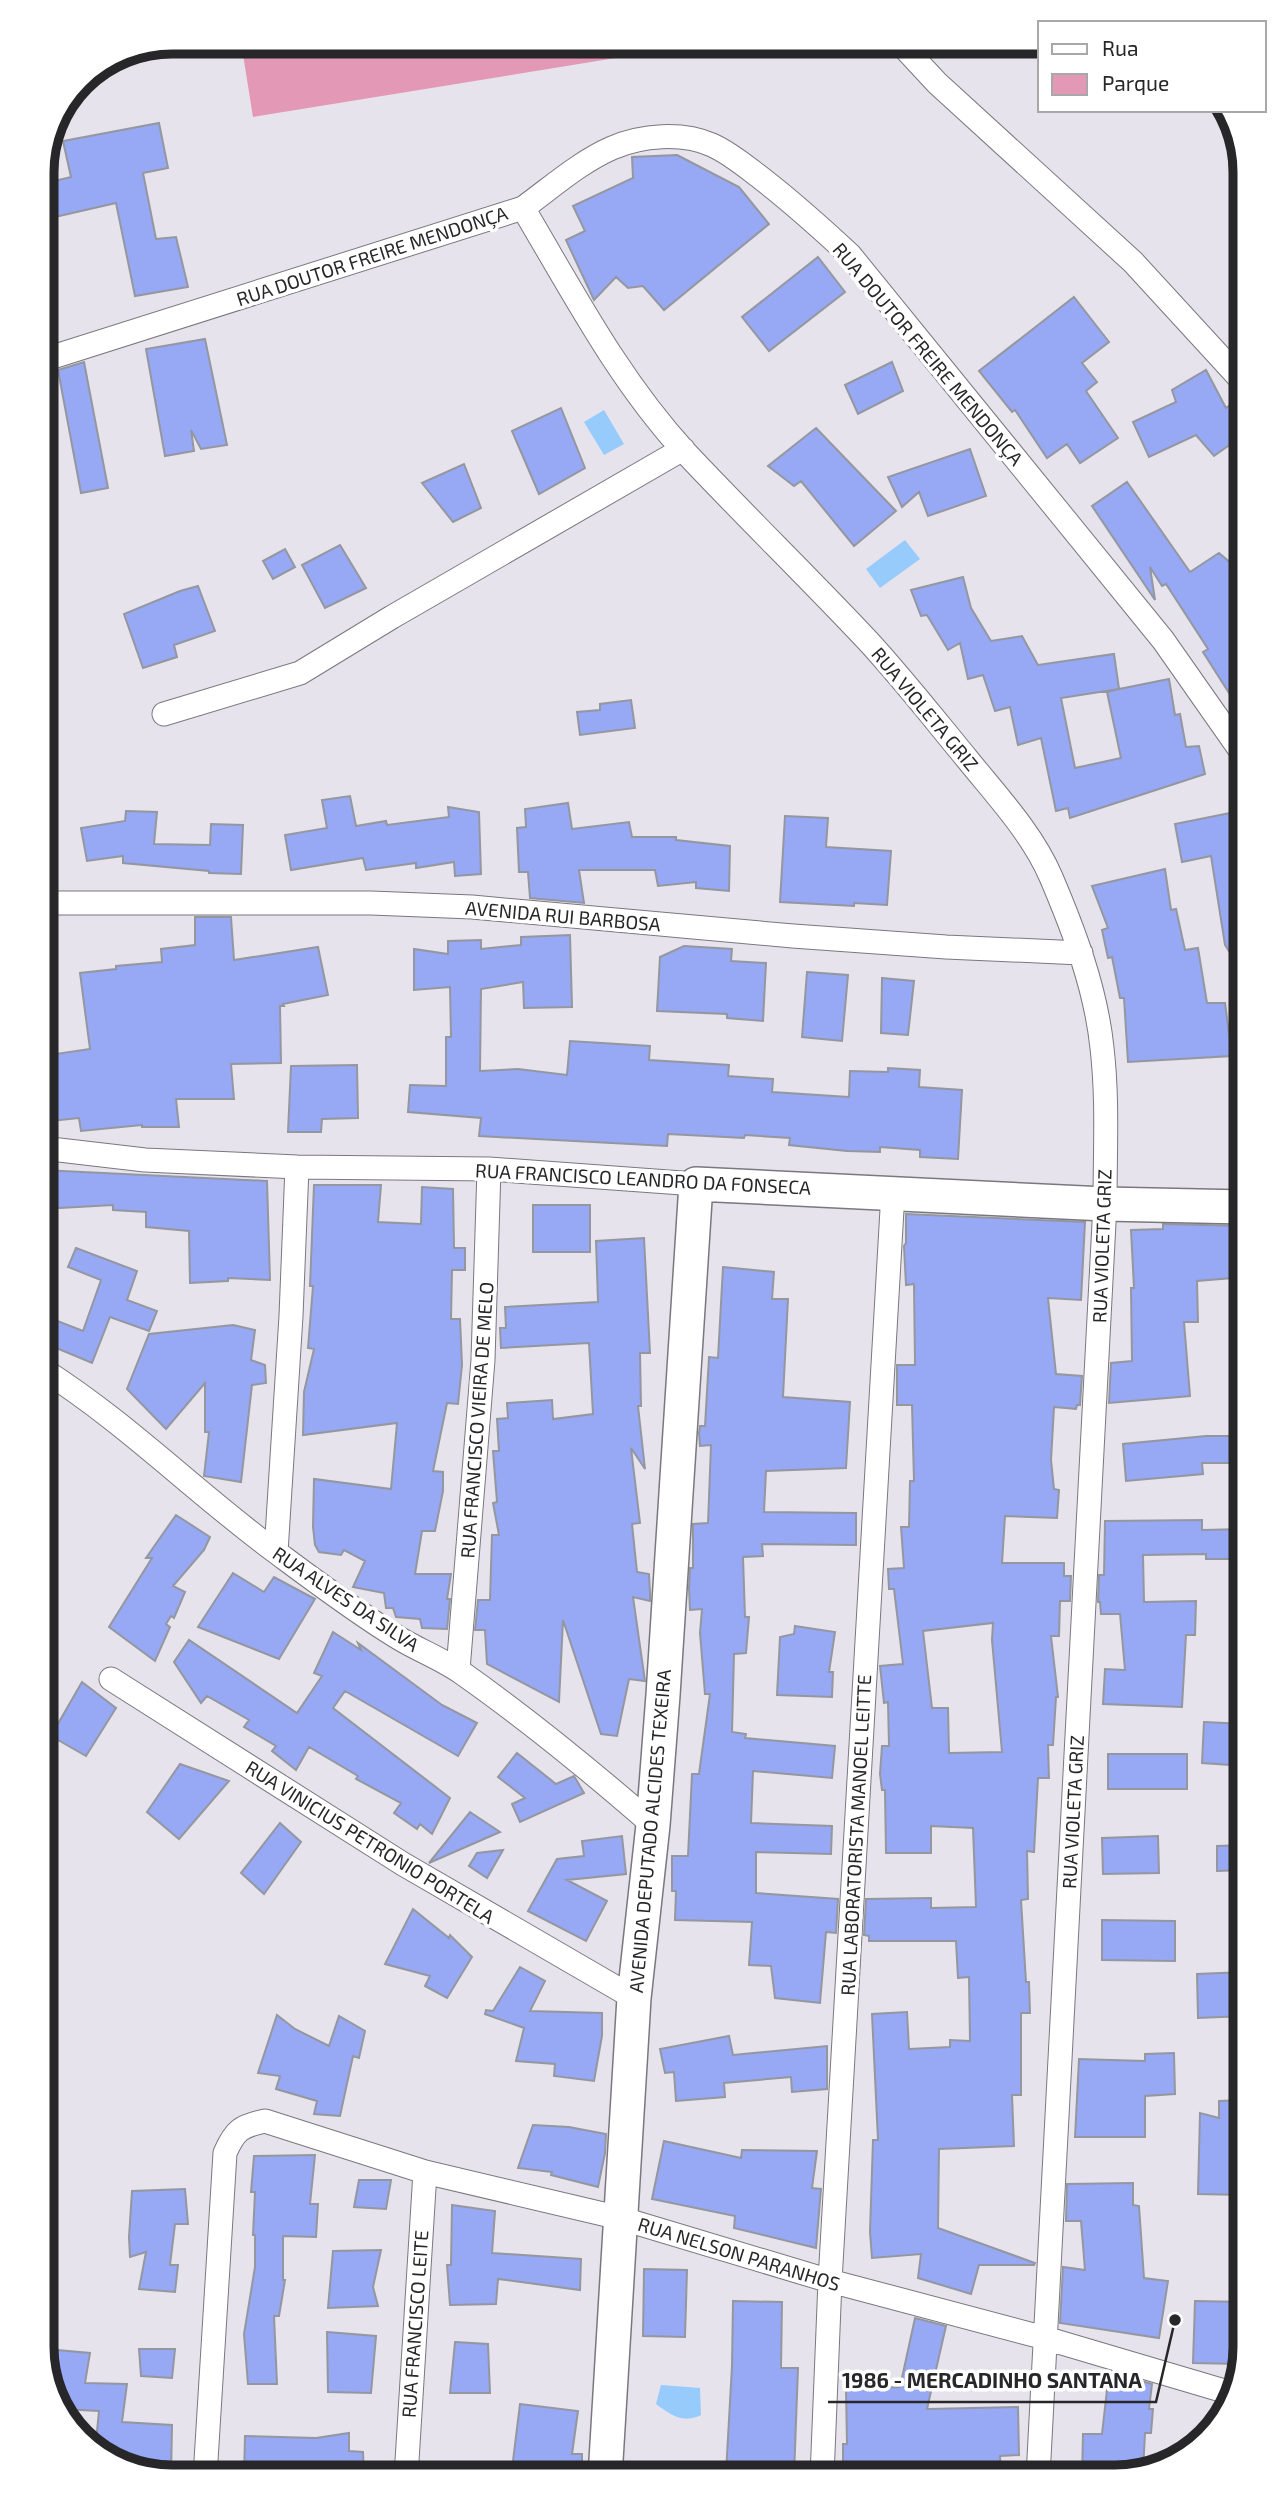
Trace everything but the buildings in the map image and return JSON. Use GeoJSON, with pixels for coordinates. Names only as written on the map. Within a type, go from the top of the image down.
{"type":"FeatureCollection","features":[{"type":"Feature","properties":{"kind":"main road","name":"RUA FRANCISCO LEANDRO DA FONSECA"},"geometry":{"type":"LineString","coordinates":[[696,1185],[1233,1207]]}},
{"type":"Feature","properties":{"kind":"main road","name":"AVENIDA DEPUTADO ALCIDES TEXEIRA"},"geometry":{"type":"LineString","coordinates":[[606,2464],[634,1998],[653,1825],[696,1185]]}},
{"type":"Feature","properties":{"kind":"street"},"geometry":{"type":"LineString","coordinates":[[912,55],[957,103],[1133,262],[1233,371]]}},
{"type":"Feature","properties":{"kind":"street","name":"RUA DOUTOR FREIRE MENDONÇA"},"geometry":{"type":"LineString","coordinates":[[55,355],[523,208],[580,165],[613,148],[644,138],[678,137],[710,144],[735,158],[801,209],[850,255],[1154,629],[1233,740]]}},
{"type":"Feature","properties":{"kind":"street","name":"RUA VIOLETA GRIZ"},"geometry":{"type":"LineString","coordinates":[[523,208],[606,349],[634,391],[683,449],[870,643],[996,794],[1033,844],[1050,874],[1081,953],[1102,1045],[1105,1084],[1105,1203],[1039,2465]]}},
{"type":"Feature","properties":{"kind":"street"},"geometry":{"type":"LineString","coordinates":[[163,714],[300,673],[683,449]]}},
{"type":"Feature","properties":{"kind":"street","name":"AVENIDA RUI BARBOSA"},"geometry":{"type":"LineString","coordinates":[[55,903],[472,907],[905,944],[1081,953]]}},
{"type":"Feature","properties":{"kind":"street","name":"RUA FRANCISCO LEANDRO DA FONSECA"},"geometry":{"type":"LineString","coordinates":[[55,1149],[145,1160],[297,1167],[489,1169],[696,1185]]}},
{"type":"Feature","properties":{"kind":"street"},"geometry":{"type":"LineString","coordinates":[[276,1552],[291,1316],[297,1167]]}},
{"type":"Feature","properties":{"kind":"street","name":"RUA FRANCISCO VIEIRA DE MELO"},"geometry":{"type":"LineString","coordinates":[[458,1670],[483,1360],[489,1169]]}},
{"type":"Feature","properties":{"kind":"street","name":"RUA LABORATORISTA MANOEL LEITTE"},"geometry":{"type":"LineString","coordinates":[[823,2465],[830,2281],[893,1192]]}},
{"type":"Feature","properties":{"kind":"street","name":"RUA ALVES DA SILVA"},"geometry":{"type":"LineString","coordinates":[[54,1377],[69,1386],[276,1552],[396,1636],[458,1670],[570,1754],[653,1825]]}},
{"type":"Feature","properties":{"kind":"street","name":"RUA VINICIUS PETRONIO PORTELA"},"geometry":{"type":"LineString","coordinates":[[110,1679],[403,1864],[634,1998]]}},
{"type":"Feature","properties":{"kind":"street","name":"RUA NELSON PARANHOS"},"geometry":{"type":"LineString","coordinates":[[206,2464],[225,2153],[233,2135],[246,2125],[265,2121],[425,2172],[620,2218],[830,2281],[1045,2338],[1224,2391]]}},
{"type":"Feature","properties":{"kind":"street","name":"RUA FRANCISCO LEITE"},"geometry":{"type":"LineString","coordinates":[[407,2464],[425,2172]]}},
{"type":"Feature","properties":{"kind":"green space"},"geometry":{"type":"Polygon","coordinates":[[[243,54],[637,54],[253,117],[243,54]]]}},
{"type":"Feature","properties":{"kind":"water"},"geometry":{"type":"Polygon","coordinates":[[[604,410],[624,444],[604,455],[584,422],[604,410]]]}},
{"type":"Feature","properties":{"kind":"water"},"geometry":{"type":"Polygon","coordinates":[[[905,540],[920,559],[880,588],[866,569],[905,540]]]}},
{"type":"Feature","properties":{"kind":"water"},"geometry":{"type":"Polygon","coordinates":[[[661,2385],[700,2388],[701,2415],[682,2418],[656,2404],[661,2385]]]}},
{"type":"Feature","properties":{"kind":"place","name":"1986 - MERCADINHO SANTANA"},"geometry":{"type":"Point","coordinates":[1175,2320]}}]}
